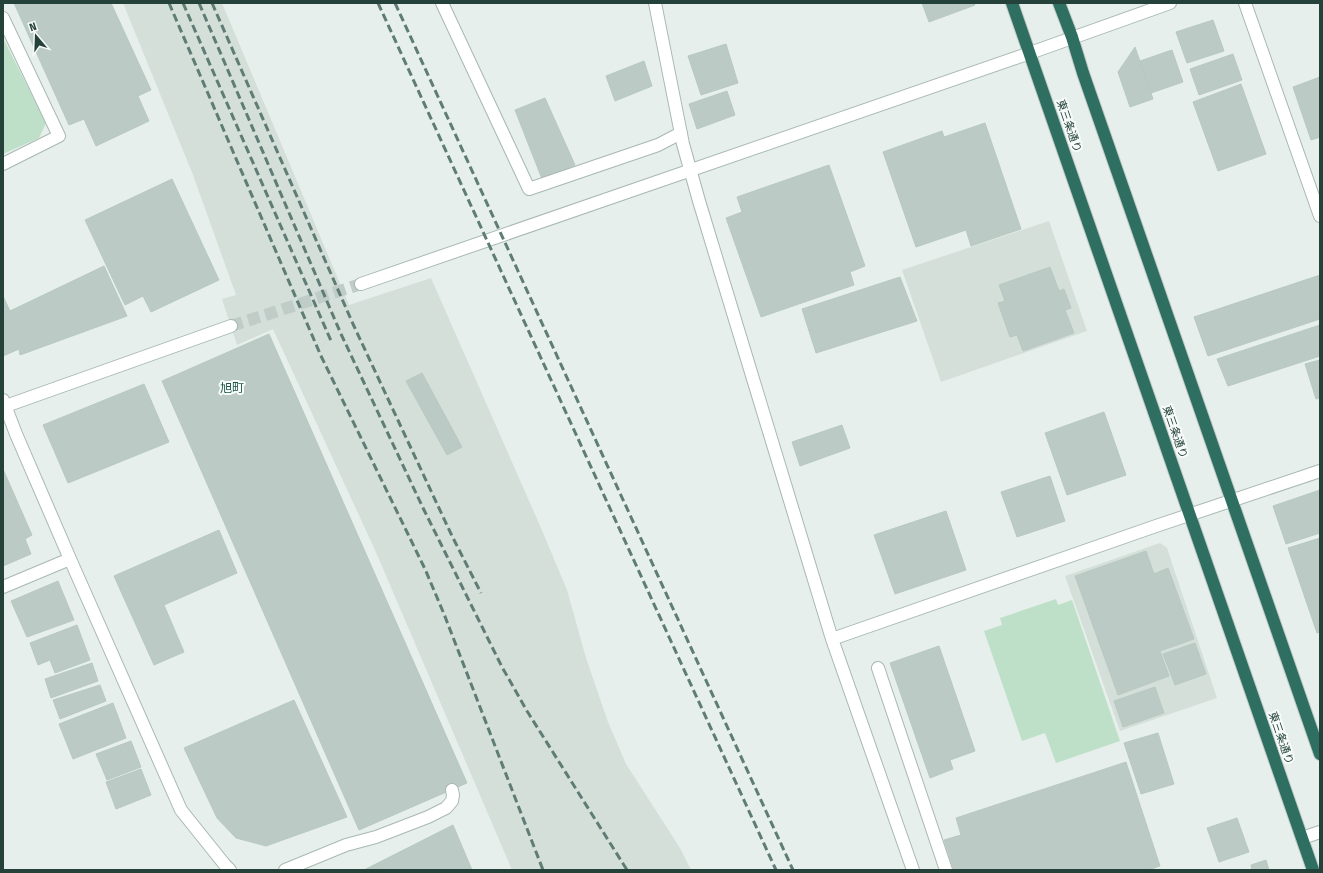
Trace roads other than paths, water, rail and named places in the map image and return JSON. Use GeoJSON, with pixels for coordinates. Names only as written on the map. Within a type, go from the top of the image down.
{"type":"FeatureCollection","features":[{"type":"Feature","properties":{"kind":"highway","name":"東三条通り"},"geometry":{"type":"LineString","coordinates":[[1012,3],[1313,870]]}},
{"type":"Feature","properties":{"kind":"highway"},"geometry":{"type":"LineString","coordinates":[[1059,3],[1320,754]]}},
{"type":"Feature","properties":{"kind":"street"},"geometry":{"type":"LineString","coordinates":[[442,3],[529,189],[658,145],[681,133]]}},
{"type":"Feature","properties":{"kind":"street"},"geometry":{"type":"LineString","coordinates":[[655,3],[681,133],[690,170],[832,639],[913,870]]}},
{"type":"Feature","properties":{"kind":"street"},"geometry":{"type":"LineString","coordinates":[[361,284],[1170,3]]}},
{"type":"Feature","properties":{"kind":"street"},"geometry":{"type":"LineString","coordinates":[[1245,3],[1320,216]]}},
{"type":"Feature","properties":{"kind":"street"},"geometry":{"type":"LineString","coordinates":[[3,18],[59,136],[3,164]]}},
{"type":"Feature","properties":{"kind":"street"},"geometry":{"type":"LineString","coordinates":[[230,870],[181,810],[70,559],[4,404],[231,326]]}},
{"type":"Feature","properties":{"kind":"street"},"geometry":{"type":"LineString","coordinates":[[832,639],[1232,500],[1320,471]]}},
{"type":"Feature","properties":{"kind":"street"},"geometry":{"type":"LineString","coordinates":[[3,587],[70,559]]}},
{"type":"Feature","properties":{"kind":"street"},"geometry":{"type":"LineString","coordinates":[[878,668],[946,870]]}},
{"type":"Feature","properties":{"kind":"street"},"geometry":{"type":"LineString","coordinates":[[285,870],[346,845],[376,837],[428,817],[446,808],[452,801],[452,790]]}},
{"type":"Feature","properties":{"kind":"street"},"geometry":{"type":"LineString","coordinates":[[1302,838],[1320,832]]}},
{"type":"Feature","properties":{"kind":"tunnel"},"geometry":{"type":"LineString","coordinates":[[231,326],[361,284]]}},
{"type":"Feature","properties":{"kind":"railway"},"geometry":{"type":"LineString","coordinates":[[169,3],[321,356],[425,569],[444,614],[543,870]]}},
{"type":"Feature","properties":{"kind":"railway"},"geometry":{"type":"LineString","coordinates":[[183,3],[332,343]]}},
{"type":"Feature","properties":{"kind":"railway"},"geometry":{"type":"LineString","coordinates":[[199,3],[341,334],[424,510],[502,667],[527,711],[627,870]]}},
{"type":"Feature","properties":{"kind":"railway"},"geometry":{"type":"LineString","coordinates":[[212,3],[353,324],[452,536],[481,593]]}},
{"type":"Feature","properties":{"kind":"railway"},"geometry":{"type":"LineString","coordinates":[[378,3],[776,870]]}},
{"type":"Feature","properties":{"kind":"railway"},"geometry":{"type":"LineString","coordinates":[[395,3],[793,870]]}},
{"type":"Feature","properties":{"kind":"district","name":"旭町"},"geometry":{"type":"Point","coordinates":[232,388]}}]}
